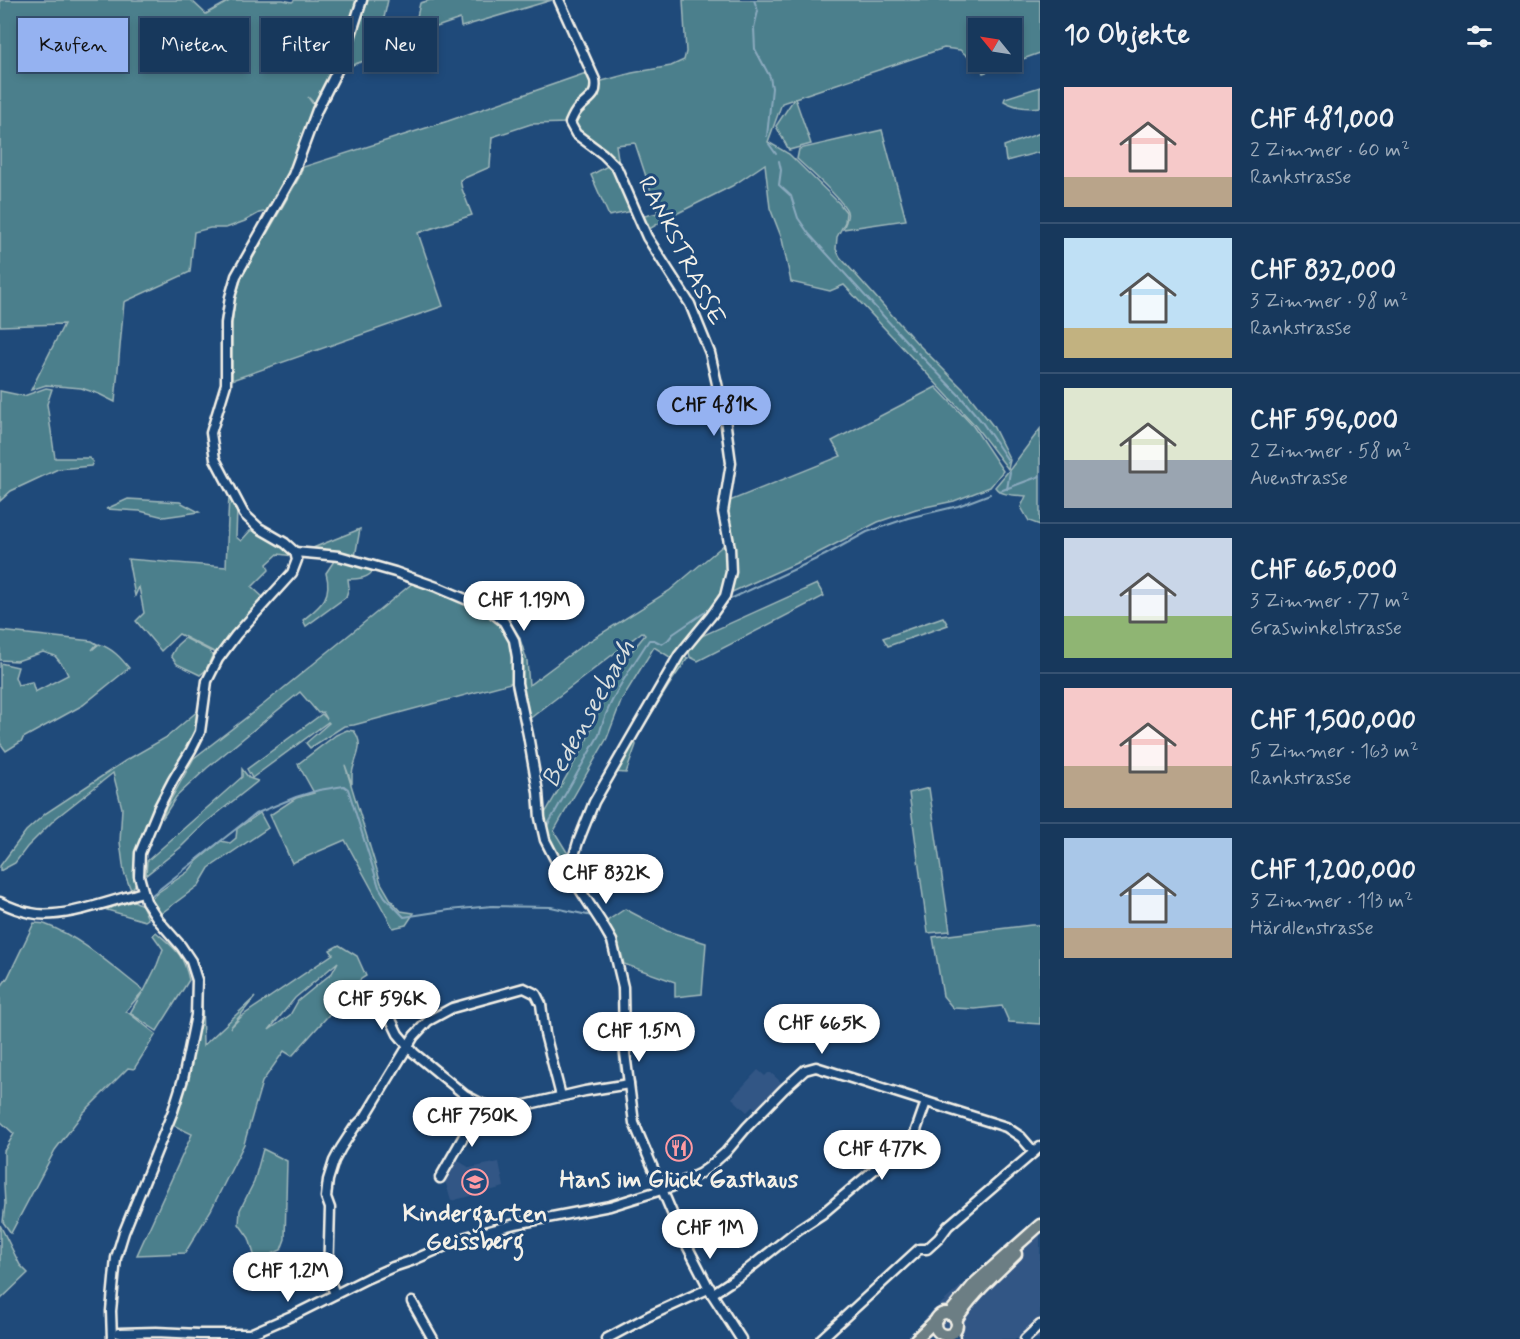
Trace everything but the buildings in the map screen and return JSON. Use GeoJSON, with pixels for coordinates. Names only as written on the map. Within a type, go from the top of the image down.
{"type":"FeatureCollection","features":[{"type":"Feature","properties":{"kind":"main road"},"geometry":{"type":"LineString","coordinates":[[952,1317],[976,1282],[1040,1225]]}},
{"type":"Feature","properties":{"kind":"main road"},"geometry":{"type":"LineString","coordinates":[[952,1317],[1040,1232]]}},
{"type":"Feature","properties":{"kind":"main road"},"geometry":{"type":"LineString","coordinates":[[916,1339],[943,1314],[952,1317],[957,1327],[948,1336],[929,1336],[925,1339]]}},
{"type":"Feature","properties":{"kind":"main road"},"geometry":{"type":"LineString","coordinates":[[937,1319],[935,1327],[948,1336]]}},
{"type":"Feature","properties":{"kind":"street"},"geometry":{"type":"LineString","coordinates":[[362,0],[344,57],[317,110],[293,175],[236,276],[230,297],[226,323],[226,384],[211,433],[214,459],[244,514],[259,528],[285,543],[295,552],[297,560],[292,573],[236,635],[218,659],[207,681],[200,732],[159,807],[140,853],[139,876],[146,901],[191,961],[197,980],[196,1015],[183,1079],[116,1258],[111,1311],[116,1336],[156,1332],[251,1336],[393,1266],[411,1262],[474,1234],[610,1206],[662,1190],[709,1167],[726,1152],[784,1089],[809,1068],[816,1067],[1010,1128],[1037,1150],[948,1226],[927,1249],[919,1249],[880,1283],[877,1289],[821,1339]]}},
{"type":"Feature","properties":{"kind":"street","name":"RANKSTRASSE"},"geometry":{"type":"LineString","coordinates":[[559,0],[595,80],[596,87],[594,95],[577,110],[570,123],[576,134],[603,154],[617,168],[647,237],[690,304],[710,353],[725,419],[731,464],[723,512],[730,548],[731,572],[725,596],[679,655],[594,802],[573,859],[577,885],[612,941],[623,987],[624,1045],[634,1123],[680,1232],[711,1291],[741,1339]]}},
{"type":"Feature","properties":{"kind":"street"},"geometry":{"type":"LineString","coordinates":[[295,552],[339,556],[394,572],[477,604],[504,622],[514,640],[516,649],[517,683],[545,840],[560,869],[577,885]]}},
{"type":"Feature","properties":{"kind":"street"},"geometry":{"type":"LineString","coordinates":[[0,902],[33,914],[65,913],[143,892]]}},
{"type":"Feature","properties":{"kind":"street"},"geometry":{"type":"LineString","coordinates":[[335,1294],[328,1276],[330,1208],[326,1197],[334,1161],[354,1128],[365,1117],[414,1036],[428,1021],[452,1008],[524,988],[536,994],[541,1004],[545,1034],[561,1096]]}},
{"type":"Feature","properties":{"kind":"street"},"geometry":{"type":"LineString","coordinates":[[382,1001],[398,1034],[414,1053],[463,1093],[482,1104],[504,1108],[629,1084]]}},
{"type":"Feature","properties":{"kind":"street"},"geometry":{"type":"LineString","coordinates":[[606,1339],[649,1316],[711,1291],[741,1274],[796,1231],[822,1214],[914,1136],[926,1102]]}},
{"type":"Feature","properties":{"kind":"street"},"geometry":{"type":"LineString","coordinates":[[440,1178],[482,1104]]}},
{"type":"Feature","properties":{"kind":"street"},"geometry":{"type":"LineString","coordinates":[[412,1302],[433,1339]]}},
{"type":"Feature","properties":{"kind":"street"},"geometry":{"type":"LineString","coordinates":[[1025,1339],[1040,1325]]}},
{"type":"Feature","properties":{"kind":"shaded area"},"geometry":{"type":"Polygon","coordinates":[[[758,1070],[765,1076],[771,1073],[782,1083],[757,1110],[753,1106],[747,1112],[732,1098],[758,1070]]]}},
{"type":"Feature","properties":{"kind":"shaded area","name":"Kindergarten Geissberg"},"geometry":{"type":"Polygon","coordinates":[[[455,1159],[470,1168],[499,1162],[504,1187],[451,1201],[444,1177],[455,1159]]]}},
{"type":"Feature","properties":{"kind":"shaded area"},"geometry":{"type":"Polygon","coordinates":[[[1040,1216],[1040,1339],[937,1339],[925,1318],[1040,1216]]]}},
{"type":"Feature","properties":{"kind":"green space"},"geometry":{"type":"Polygon","coordinates":[[[0,0],[191,0],[206,14],[231,0],[292,2],[295,0],[359,0],[352,22],[352,18],[261,18],[261,72],[333,72],[316,105],[308,97],[317,110],[274,210],[259,213],[226,228],[210,228],[194,232],[190,272],[124,302],[115,402],[81,388],[46,385],[31,390],[64,324],[0,326],[0,0]]]}},
{"type":"Feature","properties":{"kind":"green space"},"geometry":{"type":"Polygon","coordinates":[[[368,0],[388,0],[384,18],[364,18],[364,61],[352,65],[352,49],[368,0]]]}},
{"type":"Feature","properties":{"kind":"green space"},"geometry":{"type":"Polygon","coordinates":[[[430,0],[552,0],[461,27],[460,19],[437,27],[437,18],[417,18],[420,3],[430,0]]]}},
{"type":"Feature","properties":{"kind":"green space"},"geometry":{"type":"Polygon","coordinates":[[[683,0],[1040,0],[1040,53],[1022,59],[1022,18],[968,18],[968,57],[960,50],[944,48],[795,98],[811,144],[789,150],[776,126],[794,99],[782,103],[768,142],[789,154],[846,212],[845,222],[837,237],[836,249],[840,257],[916,342],[968,394],[993,426],[1010,460],[1008,469],[973,423],[844,285],[830,291],[791,282],[782,239],[770,208],[765,164],[732,186],[646,231],[640,217],[658,213],[635,143],[616,145],[619,165],[577,132],[572,123],[579,112],[596,95],[598,82],[671,66],[684,60],[686,52],[683,0]]]}},
{"type":"Feature","properties":{"kind":"green space"},"geometry":{"type":"Polygon","coordinates":[[[589,72],[594,87],[567,123],[531,124],[492,137],[490,167],[460,180],[472,215],[418,233],[443,306],[232,380],[232,324],[235,298],[242,277],[299,178],[303,167],[448,121],[589,72]]]}},
{"type":"Feature","properties":{"kind":"green space"},"geometry":{"type":"Polygon","coordinates":[[[1040,87],[1040,107],[1022,107],[1004,101],[1005,98],[1040,87]]]}},
{"type":"Feature","properties":{"kind":"green space"},"geometry":{"type":"Polygon","coordinates":[[[882,130],[906,220],[843,229],[847,211],[797,159],[799,149],[882,130]]]}},
{"type":"Feature","properties":{"kind":"green space"},"geometry":{"type":"Polygon","coordinates":[[[1040,133],[1040,152],[1006,161],[1004,146],[1040,133]]]}},
{"type":"Feature","properties":{"kind":"green space"},"geometry":{"type":"Polygon","coordinates":[[[611,164],[633,211],[609,216],[591,175],[611,164]]]}},
{"type":"Feature","properties":{"kind":"green space"},"geometry":{"type":"Polygon","coordinates":[[[936,387],[973,426],[1003,471],[990,487],[954,501],[916,509],[878,522],[814,555],[732,592],[728,588],[725,511],[727,502],[841,456],[832,441],[936,387]]]}},
{"type":"Feature","properties":{"kind":"green space"},"geometry":{"type":"Polygon","coordinates":[[[46,388],[52,389],[47,404],[55,458],[89,458],[93,462],[91,466],[58,469],[11,491],[0,501],[0,391],[24,396],[46,388]]]}},
{"type":"Feature","properties":{"kind":"green space"},"geometry":{"type":"Polygon","coordinates":[[[1040,429],[1040,525],[1029,521],[1021,507],[1026,496],[1005,494],[995,487],[1040,429]]]}},
{"type":"Feature","properties":{"kind":"green space"},"geometry":{"type":"Polygon","coordinates":[[[229,495],[237,509],[236,537],[241,541],[250,531],[257,530],[284,544],[294,556],[278,554],[267,564],[269,570],[252,587],[264,598],[228,639],[227,637],[216,653],[179,634],[161,651],[136,621],[144,613],[139,587],[135,596],[128,559],[226,567],[229,495]]]}},
{"type":"Feature","properties":{"kind":"green space"},"geometry":{"type":"Polygon","coordinates":[[[128,499],[180,502],[199,512],[164,517],[140,511],[106,509],[128,499]]]}},
{"type":"Feature","properties":{"kind":"green space"},"geometry":{"type":"Polygon","coordinates":[[[360,529],[355,557],[308,550],[360,529]]]}},
{"type":"Feature","properties":{"kind":"green space"},"geometry":{"type":"Polygon","coordinates":[[[726,543],[727,572],[711,610],[673,659],[654,647],[622,699],[607,738],[554,831],[570,857],[571,877],[552,850],[543,817],[585,744],[600,707],[631,652],[645,635],[642,632],[528,720],[520,683],[519,657],[503,618],[505,614],[519,636],[527,661],[529,685],[580,647],[669,591],[726,543]]]}},
{"type":"Feature","properties":{"kind":"green space"},"geometry":{"type":"Polygon","coordinates":[[[338,558],[374,569],[366,577],[348,579],[349,587],[346,597],[306,626],[303,620],[324,601],[328,589],[326,573],[338,558]]]}},
{"type":"Feature","properties":{"kind":"green space"},"geometry":{"type":"Polygon","coordinates":[[[414,582],[473,605],[501,624],[513,645],[514,682],[344,726],[310,748],[306,743],[328,722],[252,778],[247,769],[322,714],[327,719],[323,712],[318,713],[300,692],[207,768],[176,797],[162,819],[194,758],[414,582]]]}},
{"type":"Feature","properties":{"kind":"green space"},"geometry":{"type":"Polygon","coordinates":[[[817,584],[824,596],[698,661],[690,657],[688,647],[695,639],[817,584]]]}},
{"type":"Feature","properties":{"kind":"green space"},"geometry":{"type":"Polygon","coordinates":[[[943,617],[948,625],[888,646],[883,638],[943,617]]]}},
{"type":"Feature","properties":{"kind":"green space"},"geometry":{"type":"Polygon","coordinates":[[[0,631],[92,641],[97,644],[92,650],[99,644],[104,646],[116,654],[129,668],[83,705],[23,738],[6,751],[0,743],[0,663],[18,667],[15,677],[18,685],[32,682],[35,692],[68,675],[55,656],[43,652],[17,661],[0,660],[0,631]]]}},
{"type":"Feature","properties":{"kind":"green space"},"geometry":{"type":"Polygon","coordinates":[[[185,638],[210,651],[212,656],[206,670],[200,675],[177,664],[171,656],[177,645],[185,638]]]}},
{"type":"Feature","properties":{"kind":"green space"},"geometry":{"type":"Polygon","coordinates":[[[681,656],[688,658],[635,740],[636,745],[626,773],[613,772],[681,656]]]}},
{"type":"Feature","properties":{"kind":"green space"},"geometry":{"type":"Polygon","coordinates":[[[199,710],[197,732],[138,852],[133,873],[136,884],[131,890],[124,872],[120,842],[122,808],[113,773],[56,818],[27,847],[15,863],[0,871],[0,866],[26,831],[46,813],[125,761],[167,737],[199,710]]]}},
{"type":"Feature","properties":{"kind":"green space"},"geometry":{"type":"Polygon","coordinates":[[[347,730],[354,731],[359,742],[352,784],[345,765],[381,883],[401,911],[414,913],[406,925],[393,928],[345,840],[292,863],[270,815],[296,798],[314,793],[298,764],[336,735],[347,730]]]}},
{"type":"Feature","properties":{"kind":"green space"},"geometry":{"type":"Polygon","coordinates":[[[242,769],[249,778],[258,781],[146,875],[147,861],[242,777],[242,769]]]}},
{"type":"Feature","properties":{"kind":"green space"},"geometry":{"type":"Polygon","coordinates":[[[929,788],[950,931],[928,933],[909,793],[929,788]]]}},
{"type":"Feature","properties":{"kind":"green space"},"geometry":{"type":"Polygon","coordinates":[[[260,813],[268,828],[209,868],[199,885],[159,915],[149,901],[189,871],[221,841],[230,843],[236,838],[237,829],[260,813]]]}},
{"type":"Feature","properties":{"kind":"green space"},"geometry":{"type":"Polygon","coordinates":[[[134,901],[142,905],[148,919],[145,921],[107,910],[111,907],[134,901]]]}},
{"type":"Feature","properties":{"kind":"green space"},"geometry":{"type":"Polygon","coordinates":[[[625,909],[667,931],[706,943],[702,994],[675,997],[675,982],[624,964],[621,952],[604,923],[625,909]]]}},
{"type":"Feature","properties":{"kind":"green space"},"geometry":{"type":"Polygon","coordinates":[[[34,923],[45,924],[73,938],[144,991],[163,949],[153,935],[156,932],[178,953],[189,980],[157,1031],[130,1013],[143,991],[126,1011],[156,1034],[134,1069],[128,1068],[83,1113],[55,1150],[11,1233],[3,1222],[4,1151],[14,1134],[0,1121],[0,988],[8,977],[34,923]]]}},
{"type":"Feature","properties":{"kind":"green space"},"geometry":{"type":"Polygon","coordinates":[[[1040,925],[1040,1024],[1009,1022],[1002,1006],[975,1009],[953,1008],[943,996],[933,937],[1040,925]]]}},
{"type":"Feature","properties":{"kind":"green space"},"geometry":{"type":"Polygon","coordinates":[[[339,945],[357,956],[366,976],[292,1056],[284,1051],[262,1082],[244,1144],[211,1210],[185,1253],[137,1255],[192,1134],[169,1123],[198,1016],[202,992],[203,1046],[255,997],[230,1028],[242,1016],[333,954],[330,950],[339,945]],[[338,962],[295,998],[269,1030],[290,1015],[298,1001],[332,973],[338,962]]]}},
{"type":"Feature","properties":{"kind":"green space"},"geometry":{"type":"Polygon","coordinates":[[[263,1149],[287,1161],[285,1239],[281,1250],[256,1261],[249,1238],[239,1224],[240,1210],[254,1182],[263,1149]]]}},
{"type":"Feature","properties":{"kind":"green space"},"geometry":{"type":"Polygon","coordinates":[[[0,1225],[20,1265],[28,1273],[0,1300],[0,1225]]]}},
{"type":"Feature","properties":{"kind":"waterway"},"geometry":{"type":"LineString","coordinates":[[754,0],[758,11],[754,28],[755,49],[770,77],[772,88],[767,136]]}},
{"type":"Feature","properties":{"kind":"waterway"},"geometry":{"type":"LineString","coordinates":[[769,144],[776,154]]}},
{"type":"Feature","properties":{"kind":"waterway"},"geometry":{"type":"LineString","coordinates":[[779,161],[781,170],[779,185],[791,196],[798,218],[809,234],[915,351]]}},
{"type":"Feature","properties":{"kind":"waterway"},"geometry":{"type":"LineString","coordinates":[[918,353],[982,422],[1008,462]]}},
{"type":"Feature","properties":{"kind":"waterway"},"geometry":{"type":"LineString","coordinates":[[1007,489],[1010,472]]}},
{"type":"Feature","properties":{"kind":"waterway","name":"Bedenseebach"},"geometry":{"type":"LineString","coordinates":[[1000,491],[1040,476]]}},
{"type":"Feature","properties":{"kind":"waterway","name":"Bedenseebach"},"geometry":{"type":"LineString","coordinates":[[726,601],[825,555],[867,532],[908,518],[958,506],[990,494]]}},
{"type":"Feature","properties":{"kind":"waterway","name":"Bedenseebach"},"geometry":{"type":"LineString","coordinates":[[546,828],[599,735],[620,686],[649,640],[662,644],[714,606]]}},
{"type":"Feature","properties":{"kind":"waterway"},"geometry":{"type":"LineString","coordinates":[[152,895],[255,814],[296,797],[344,786],[348,789],[379,887],[404,917],[492,906],[551,907],[592,916]]}},
{"type":"Feature","properties":{"kind":"waterway","name":"Bedenseebach"},"geometry":{"type":"LineString","coordinates":[[555,850],[565,868]]}},
{"type":"Feature","properties":{"kind":"waterway","name":"Bedenseebach"},"geometry":{"type":"LineString","coordinates":[[577,894],[603,936],[612,959],[618,997],[621,1071]]}},
{"type":"Feature","properties":{"kind":"waterway","name":"Bedenseebach"},"geometry":{"type":"LineString","coordinates":[[638,1119],[662,1179]]}},
{"type":"Feature","properties":{"kind":"place","name":"Hans im Glück Gasthaus"},"geometry":{"type":"Point","coordinates":[679,1148]}},
{"type":"Feature","properties":{"kind":"place","name":"Kindergarten Geissberg"},"geometry":{"type":"Point","coordinates":[475,1182]}}]}
